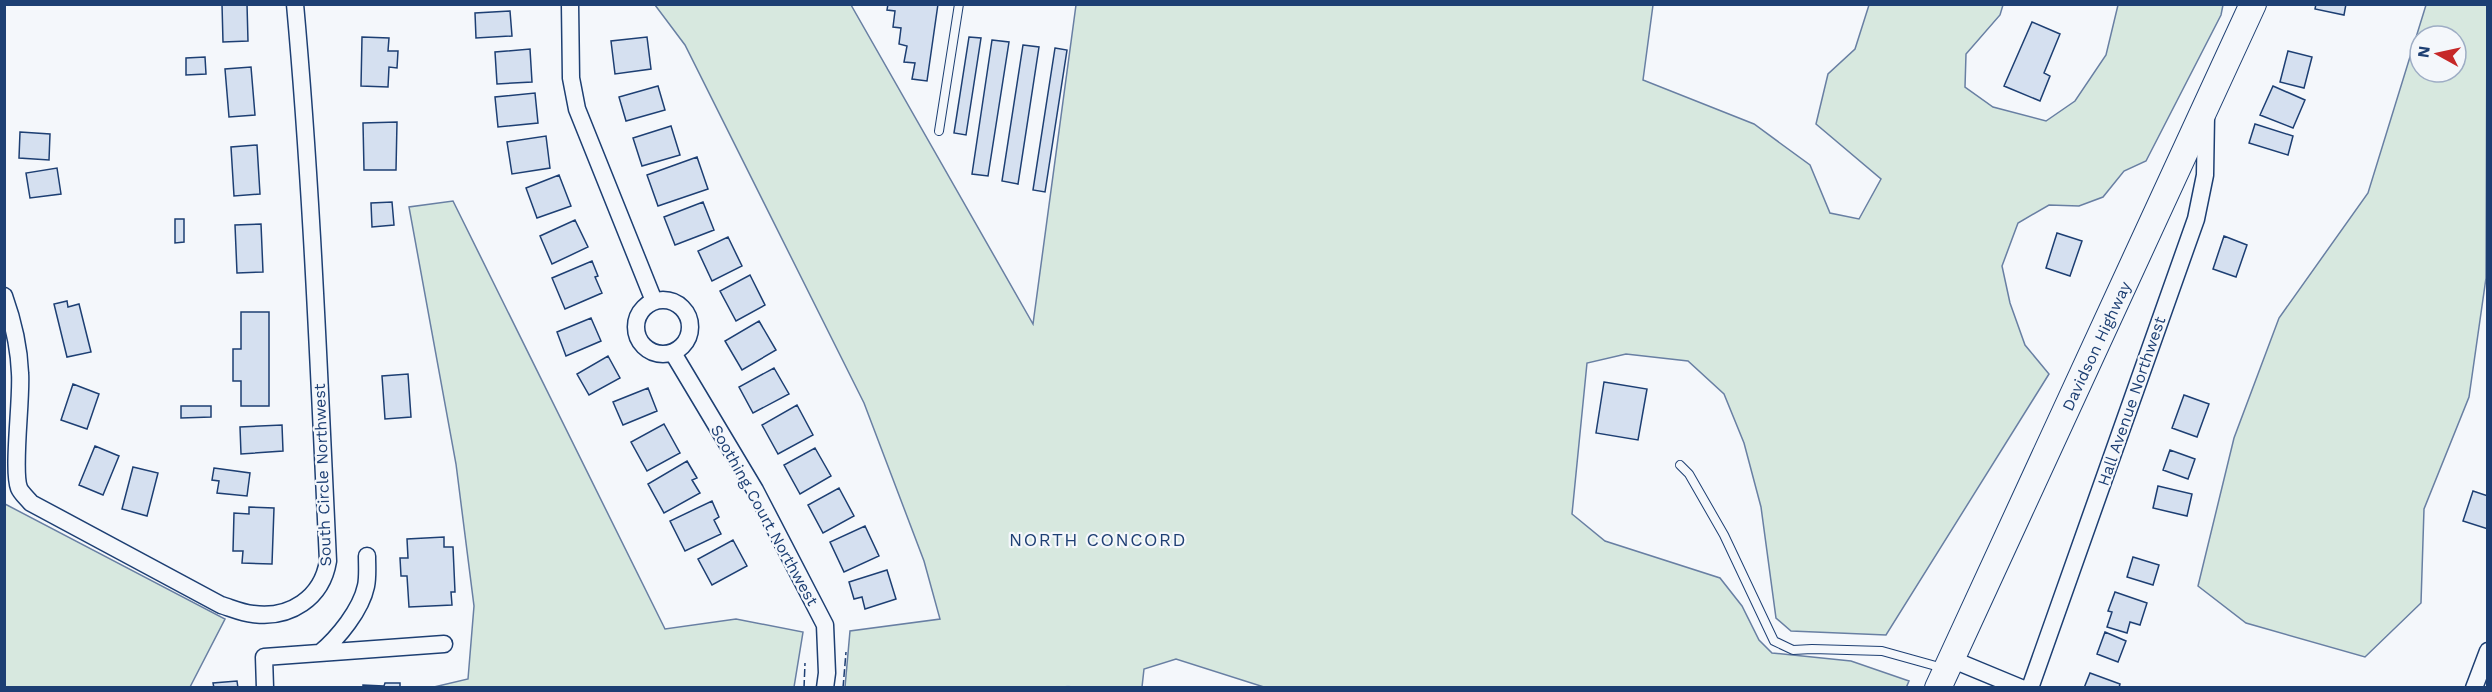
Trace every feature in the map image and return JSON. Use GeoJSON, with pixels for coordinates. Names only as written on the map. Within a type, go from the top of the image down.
{"type":"FeatureCollection","features":[{"type":"Feature","properties":{"kind":"main road","name":"Davidson Highway"},"geometry":{"type":"LineString","coordinates":[[1945,672],[2253,4]]}},
{"type":"Feature","properties":{"kind":"street","name":"South Circle Northwest"},"geometry":{"type":"LineString","coordinates":[[4,296],[17,343],[20,370],[17,473],[19,489],[31,502],[221,605],[252,614],[269,614],[289,610],[307,600],[318,590],[326,575],[328,561],[316,294],[295,4]]}},
{"type":"Feature","properties":{"kind":"street"},"geometry":{"type":"LineString","coordinates":[[570,4],[571,78],[578,109],[654,301]]}},
{"type":"Feature","properties":{"kind":"street","name":"Hall Avenue Northwest"},"geometry":{"type":"LineString","coordinates":[[2030,687],[2196,219],[2205,175],[2205,108]]}},
{"type":"Feature","properties":{"kind":"street"},"geometry":{"type":"LineString","coordinates":[[668,299],[681,306],[689,317],[691,331],[685,344],[673,353],[659,354],[646,348],[638,336],[636,322],[642,309],[654,301],[668,299]]}},
{"type":"Feature","properties":{"kind":"street","name":"Soothing Court Northwest"},"geometry":{"type":"LineString","coordinates":[[673,353],[755,490],[825,625],[827,673],[825,687]]}},
{"type":"Feature","properties":{"kind":"street"},"geometry":{"type":"LineString","coordinates":[[320,653],[330,645],[356,608],[366,586],[367,556]]}},
{"type":"Feature","properties":{"kind":"street"},"geometry":{"type":"LineString","coordinates":[[265,687],[264,657],[444,644]]}},
{"type":"Feature","properties":{"kind":"street"},"geometry":{"type":"LineString","coordinates":[[2474,687],[2487,651]]}},
{"type":"Feature","properties":{"kind":"street"},"geometry":{"type":"LineString","coordinates":[[1945,672],[2021,687]]}},
{"type":"Feature","properties":{"kind":"lane"},"geometry":{"type":"LineString","coordinates":[[939,130],[959,4]]}},
{"type":"Feature","properties":{"kind":"lane"},"geometry":{"type":"LineString","coordinates":[[1680,465],[1689,474],[1724,535],[1774,641],[1793,651],[1812,649],[1882,651],[1945,672]]}},
{"type":"Feature","properties":{"kind":"shaded area"},"geometry":{"type":"Polygon","coordinates":[[[655,5],[851,5],[1033,324],[1076,5],[1653,5],[1643,80],[1754,124],[1810,165],[1830,213],[1859,219],[1881,179],[1816,124],[1828,74],[1855,49],[1869,5],[2003,5],[2000,15],[1966,54],[1965,87],[1993,107],[2046,121],[2075,101],[2106,55],[2118,5],[2223,5],[2221,15],[2146,161],[2124,171],[2103,197],[2079,206],[2049,205],[2018,223],[2002,266],[2010,303],[2025,345],[2049,374],[1886,635],[1791,631],[1776,618],[1761,507],[1744,443],[1724,394],[1688,361],[1626,354],[1587,363],[1572,514],[1605,541],[1720,578],[1742,606],[1759,640],[1772,653],[1851,661],[1909,681],[1906,688],[1267,688],[1176,659],[1144,669],[1142,687],[845,687],[850,631],[940,619],[924,561],[864,403],[685,45],[655,5]]]}},
{"type":"Feature","properties":{"kind":"shaded area"},"geometry":{"type":"Polygon","coordinates":[[[2426,5],[2487,5],[2486,278],[2469,397],[2424,509],[2421,603],[2365,657],[2246,623],[2198,586],[2234,438],[2279,318],[2368,193],[2408,63],[2408,84],[2468,84],[2468,24],[2420,24],[2426,5]]]}},
{"type":"Feature","properties":{"kind":"shaded area"},"geometry":{"type":"Polygon","coordinates":[[[453,201],[665,629],[736,619],[803,632],[794,687],[434,687],[468,679],[474,606],[456,464],[409,207],[453,201]]]}},
{"type":"Feature","properties":{"kind":"shaded area"},"geometry":{"type":"Polygon","coordinates":[[[5,504],[225,619],[190,687],[5,687],[5,504]]]}},
{"type":"Feature","properties":{"kind":"building"},"geometry":{"type":"Polygon","coordinates":[[[222,4],[247,4],[248,41],[223,42],[222,4]]]}},
{"type":"Feature","properties":{"kind":"building"},"geometry":{"type":"Polygon","coordinates":[[[888,4],[938,4],[927,81],[912,79],[915,63],[904,62],[907,46],[899,44],[901,28],[893,27],[895,11],[887,10],[888,4]]]}},
{"type":"Feature","properties":{"kind":"building"},"geometry":{"type":"Polygon","coordinates":[[[2316,4],[2346,4],[2344,15],[2315,9],[2316,4]]]}},
{"type":"Feature","properties":{"kind":"building"},"geometry":{"type":"Polygon","coordinates":[[[510,11],[512,36],[476,38],[475,13],[510,11]]]}},
{"type":"Feature","properties":{"kind":"building"},"geometry":{"type":"Polygon","coordinates":[[[2032,22],[2060,34],[2044,73],[2050,76],[2040,101],[2004,86],[2032,22]]]}},
{"type":"Feature","properties":{"kind":"building"},"geometry":{"type":"Polygon","coordinates":[[[362,37],[389,38],[388,51],[398,51],[397,68],[389,67],[388,87],[361,86],[362,37]]]}},
{"type":"Feature","properties":{"kind":"building"},"geometry":{"type":"Polygon","coordinates":[[[647,37],[651,69],[615,74],[611,41],[647,37]]]}},
{"type":"Feature","properties":{"kind":"building"},"geometry":{"type":"Polygon","coordinates":[[[969,37],[981,38],[966,135],[954,133],[969,37]]]}},
{"type":"Feature","properties":{"kind":"building"},"geometry":{"type":"Polygon","coordinates":[[[992,40],[1009,42],[988,176],[972,174],[992,40]]]}},
{"type":"Feature","properties":{"kind":"building"},"geometry":{"type":"Polygon","coordinates":[[[1023,45],[1039,47],[1018,184],[1002,181],[1023,45]]]}},
{"type":"Feature","properties":{"kind":"building"},"geometry":{"type":"Polygon","coordinates":[[[1055,48],[1067,50],[1045,192],[1033,190],[1055,48]]]}},
{"type":"Feature","properties":{"kind":"building"},"geometry":{"type":"Polygon","coordinates":[[[530,49],[532,82],[497,84],[495,52],[530,49]]]}},
{"type":"Feature","properties":{"kind":"building"},"geometry":{"type":"Polygon","coordinates":[[[2288,51],[2312,57],[2304,88],[2280,82],[2288,51]]]}},
{"type":"Feature","properties":{"kind":"building"},"geometry":{"type":"Polygon","coordinates":[[[205,57],[206,74],[186,75],[186,58],[205,57]]]}},
{"type":"Feature","properties":{"kind":"building"},"geometry":{"type":"Polygon","coordinates":[[[251,67],[255,115],[229,117],[225,69],[251,67]]]}},
{"type":"Feature","properties":{"kind":"building"},"geometry":{"type":"Polygon","coordinates":[[[658,86],[665,110],[626,121],[619,97],[658,86]]]}},
{"type":"Feature","properties":{"kind":"building"},"geometry":{"type":"Polygon","coordinates":[[[2273,86],[2305,100],[2293,128],[2260,115],[2273,86]]]}},
{"type":"Feature","properties":{"kind":"building"},"geometry":{"type":"Polygon","coordinates":[[[535,93],[538,123],[498,127],[495,97],[535,93]]]}},
{"type":"Feature","properties":{"kind":"building"},"geometry":{"type":"Polygon","coordinates":[[[397,122],[396,170],[364,170],[363,123],[397,122]]]}},
{"type":"Feature","properties":{"kind":"building"},"geometry":{"type":"Polygon","coordinates":[[[2255,124],[2293,136],[2288,155],[2249,143],[2255,124]]]}},
{"type":"Feature","properties":{"kind":"building"},"geometry":{"type":"Polygon","coordinates":[[[671,126],[680,155],[642,166],[633,138],[671,126]]]}},
{"type":"Feature","properties":{"kind":"building"},"geometry":{"type":"Polygon","coordinates":[[[20,132],[50,134],[49,160],[19,158],[20,132]]]}},
{"type":"Feature","properties":{"kind":"building"},"geometry":{"type":"Polygon","coordinates":[[[546,136],[550,168],[512,174],[507,142],[546,136]]]}},
{"type":"Feature","properties":{"kind":"building"},"geometry":{"type":"Polygon","coordinates":[[[257,145],[260,194],[234,196],[231,147],[257,145]]]}},
{"type":"Feature","properties":{"kind":"building"},"geometry":{"type":"Polygon","coordinates":[[[697,157],[708,189],[658,206],[647,175],[697,157]]]}},
{"type":"Feature","properties":{"kind":"building"},"geometry":{"type":"Polygon","coordinates":[[[57,168],[61,194],[30,198],[26,173],[57,168]]]}},
{"type":"Feature","properties":{"kind":"building"},"geometry":{"type":"Polygon","coordinates":[[[559,175],[571,206],[537,218],[526,188],[559,175]]]}},
{"type":"Feature","properties":{"kind":"building"},"geometry":{"type":"Polygon","coordinates":[[[392,202],[394,225],[372,227],[371,203],[392,202]]]}},
{"type":"Feature","properties":{"kind":"building"},"geometry":{"type":"Polygon","coordinates":[[[703,202],[714,230],[675,245],[664,217],[703,202]]]}},
{"type":"Feature","properties":{"kind":"building"},"geometry":{"type":"Polygon","coordinates":[[[175,219],[184,219],[184,242],[175,243],[175,219]]]}},
{"type":"Feature","properties":{"kind":"building"},"geometry":{"type":"Polygon","coordinates":[[[575,220],[588,247],[552,264],[540,236],[575,220]]]}},
{"type":"Feature","properties":{"kind":"building"},"geometry":{"type":"Polygon","coordinates":[[[261,224],[263,272],[237,273],[235,225],[261,224]]]}},
{"type":"Feature","properties":{"kind":"building"},"geometry":{"type":"Polygon","coordinates":[[[2057,233],[2082,241],[2070,276],[2046,268],[2057,233]]]}},
{"type":"Feature","properties":{"kind":"building"},"geometry":{"type":"Polygon","coordinates":[[[2224,236],[2247,245],[2236,277],[2213,269],[2224,236]]]}},
{"type":"Feature","properties":{"kind":"building"},"geometry":{"type":"Polygon","coordinates":[[[728,237],[742,266],[712,281],[698,251],[728,237]]]}},
{"type":"Feature","properties":{"kind":"building"},"geometry":{"type":"Polygon","coordinates":[[[592,261],[598,276],[595,277],[602,293],[565,309],[552,278],[592,261]]]}},
{"type":"Feature","properties":{"kind":"building"},"geometry":{"type":"Polygon","coordinates":[[[750,275],[765,305],[736,321],[720,291],[750,275]]]}},
{"type":"Feature","properties":{"kind":"building"},"geometry":{"type":"Polygon","coordinates":[[[67,301],[68,307],[79,304],[91,352],[67,357],[54,304],[67,301]]]}},
{"type":"Feature","properties":{"kind":"building"},"geometry":{"type":"Polygon","coordinates":[[[241,312],[269,312],[269,406],[241,406],[241,381],[233,381],[233,349],[241,349],[241,312]]]}},
{"type":"Feature","properties":{"kind":"building"},"geometry":{"type":"Polygon","coordinates":[[[591,318],[601,341],[566,356],[557,332],[591,318]]]}},
{"type":"Feature","properties":{"kind":"building"},"geometry":{"type":"Polygon","coordinates":[[[759,321],[776,350],[742,370],[725,341],[759,321]]]}},
{"type":"Feature","properties":{"kind":"building"},"geometry":{"type":"Polygon","coordinates":[[[608,356],[620,378],[589,395],[577,374],[608,356]]]}},
{"type":"Feature","properties":{"kind":"building"},"geometry":{"type":"Polygon","coordinates":[[[774,368],[789,394],[753,413],[739,387],[774,368]]]}},
{"type":"Feature","properties":{"kind":"building"},"geometry":{"type":"Polygon","coordinates":[[[408,374],[411,417],[385,419],[382,376],[408,374]]]}},
{"type":"Feature","properties":{"kind":"building"},"geometry":{"type":"Polygon","coordinates":[[[1604,382],[1647,389],[1638,440],[1596,433],[1604,382]]]}},
{"type":"Feature","properties":{"kind":"building"},"geometry":{"type":"Polygon","coordinates":[[[73,384],[99,394],[87,429],[61,420],[73,384]]]}},
{"type":"Feature","properties":{"kind":"building"},"geometry":{"type":"Polygon","coordinates":[[[648,388],[657,411],[623,425],[613,402],[648,388]]]}},
{"type":"Feature","properties":{"kind":"building"},"geometry":{"type":"Polygon","coordinates":[[[2184,395],[2209,404],[2197,437],[2172,428],[2184,395]]]}},
{"type":"Feature","properties":{"kind":"building"},"geometry":{"type":"Polygon","coordinates":[[[797,405],[813,435],[778,454],[762,425],[797,405]]]}},
{"type":"Feature","properties":{"kind":"building"},"geometry":{"type":"Polygon","coordinates":[[[181,406],[211,406],[211,417],[181,418],[181,406]]]}},
{"type":"Feature","properties":{"kind":"building"},"geometry":{"type":"Polygon","coordinates":[[[664,424],[680,453],[647,471],[631,442],[664,424]]]}},
{"type":"Feature","properties":{"kind":"building"},"geometry":{"type":"Polygon","coordinates":[[[282,425],[283,451],[241,454],[240,427],[282,425]]]}},
{"type":"Feature","properties":{"kind":"building"},"geometry":{"type":"Polygon","coordinates":[[[95,446],[119,456],[103,495],[79,485],[95,446]]]}},
{"type":"Feature","properties":{"kind":"building"},"geometry":{"type":"Polygon","coordinates":[[[815,448],[831,476],[800,494],[784,465],[815,448]]]}},
{"type":"Feature","properties":{"kind":"building"},"geometry":{"type":"Polygon","coordinates":[[[2170,450],[2195,459],[2188,479],[2163,470],[2170,450]]]}},
{"type":"Feature","properties":{"kind":"building"},"geometry":{"type":"Polygon","coordinates":[[[687,461],[697,478],[692,480],[700,493],[664,513],[648,484],[687,461]]]}},
{"type":"Feature","properties":{"kind":"building"},"geometry":{"type":"Polygon","coordinates":[[[133,467],[158,473],[147,516],[122,509],[133,467]]]}},
{"type":"Feature","properties":{"kind":"building"},"geometry":{"type":"Polygon","coordinates":[[[214,468],[250,473],[247,496],[217,493],[219,481],[212,480],[214,468]]]}},
{"type":"Feature","properties":{"kind":"building"},"geometry":{"type":"Polygon","coordinates":[[[2158,486],[2192,494],[2187,516],[2153,508],[2158,486]]]}},
{"type":"Feature","properties":{"kind":"building"},"geometry":{"type":"Polygon","coordinates":[[[839,488],[854,516],[823,533],[808,505],[839,488]]]}},
{"type":"Feature","properties":{"kind":"building"},"geometry":{"type":"Polygon","coordinates":[[[2473,491],[2488,496],[2488,529],[2463,521],[2473,491]]]}},
{"type":"Feature","properties":{"kind":"building"},"geometry":{"type":"Polygon","coordinates":[[[712,501],[719,517],[714,520],[721,534],[685,551],[670,521],[712,501]]]}},
{"type":"Feature","properties":{"kind":"building"},"geometry":{"type":"Polygon","coordinates":[[[249,507],[274,508],[272,564],[242,563],[243,551],[233,551],[234,513],[249,514],[249,507]]]}},
{"type":"Feature","properties":{"kind":"building"},"geometry":{"type":"Polygon","coordinates":[[[865,526],[879,556],[844,572],[830,542],[865,526]]]}},
{"type":"Feature","properties":{"kind":"building"},"geometry":{"type":"Polygon","coordinates":[[[444,537],[444,547],[453,547],[455,592],[451,592],[452,605],[409,607],[407,576],[401,576],[400,558],[408,558],[407,539],[444,537]]]}},
{"type":"Feature","properties":{"kind":"building"},"geometry":{"type":"Polygon","coordinates":[[[733,540],[747,566],[712,585],[698,559],[733,540]]]}},
{"type":"Feature","properties":{"kind":"building"},"geometry":{"type":"Polygon","coordinates":[[[2133,557],[2159,565],[2153,585],[2127,577],[2133,557]]]}},
{"type":"Feature","properties":{"kind":"building"},"geometry":{"type":"Polygon","coordinates":[[[887,570],[896,599],[865,609],[862,597],[854,599],[849,582],[887,570]]]}},
{"type":"Feature","properties":{"kind":"building"},"geometry":{"type":"Polygon","coordinates":[[[2115,592],[2147,603],[2140,625],[2130,622],[2127,633],[2107,627],[2112,612],[2108,611],[2115,592]]]}},
{"type":"Feature","properties":{"kind":"building"},"geometry":{"type":"Polygon","coordinates":[[[2105,632],[2126,641],[2118,662],[2097,654],[2105,632]]]}},
{"type":"Feature","properties":{"kind":"building"},"geometry":{"type":"Polygon","coordinates":[[[2090,673],[2120,684],[2119,688],[2084,688],[2090,673]]]}},
{"type":"Feature","properties":{"kind":"building"},"geometry":{"type":"Polygon","coordinates":[[[237,681],[238,688],[214,688],[213,683],[237,681]]]}},
{"type":"Feature","properties":{"kind":"building"},"geometry":{"type":"Polygon","coordinates":[[[385,683],[400,683],[400,688],[363,688],[363,685],[384,686],[385,683]]]}},
{"type":"Feature","properties":{"kind":"fence"},"geometry":{"type":"LineString","coordinates":[[843,688],[846,652]]}},
{"type":"Feature","properties":{"kind":"fence"},"geometry":{"type":"LineString","coordinates":[[804,688],[805,663]]}},
{"type":"Feature","properties":{"kind":"district","name":"NORTH CONCORD"},"geometry":{"type":"Point","coordinates":[1098,540]}}]}
